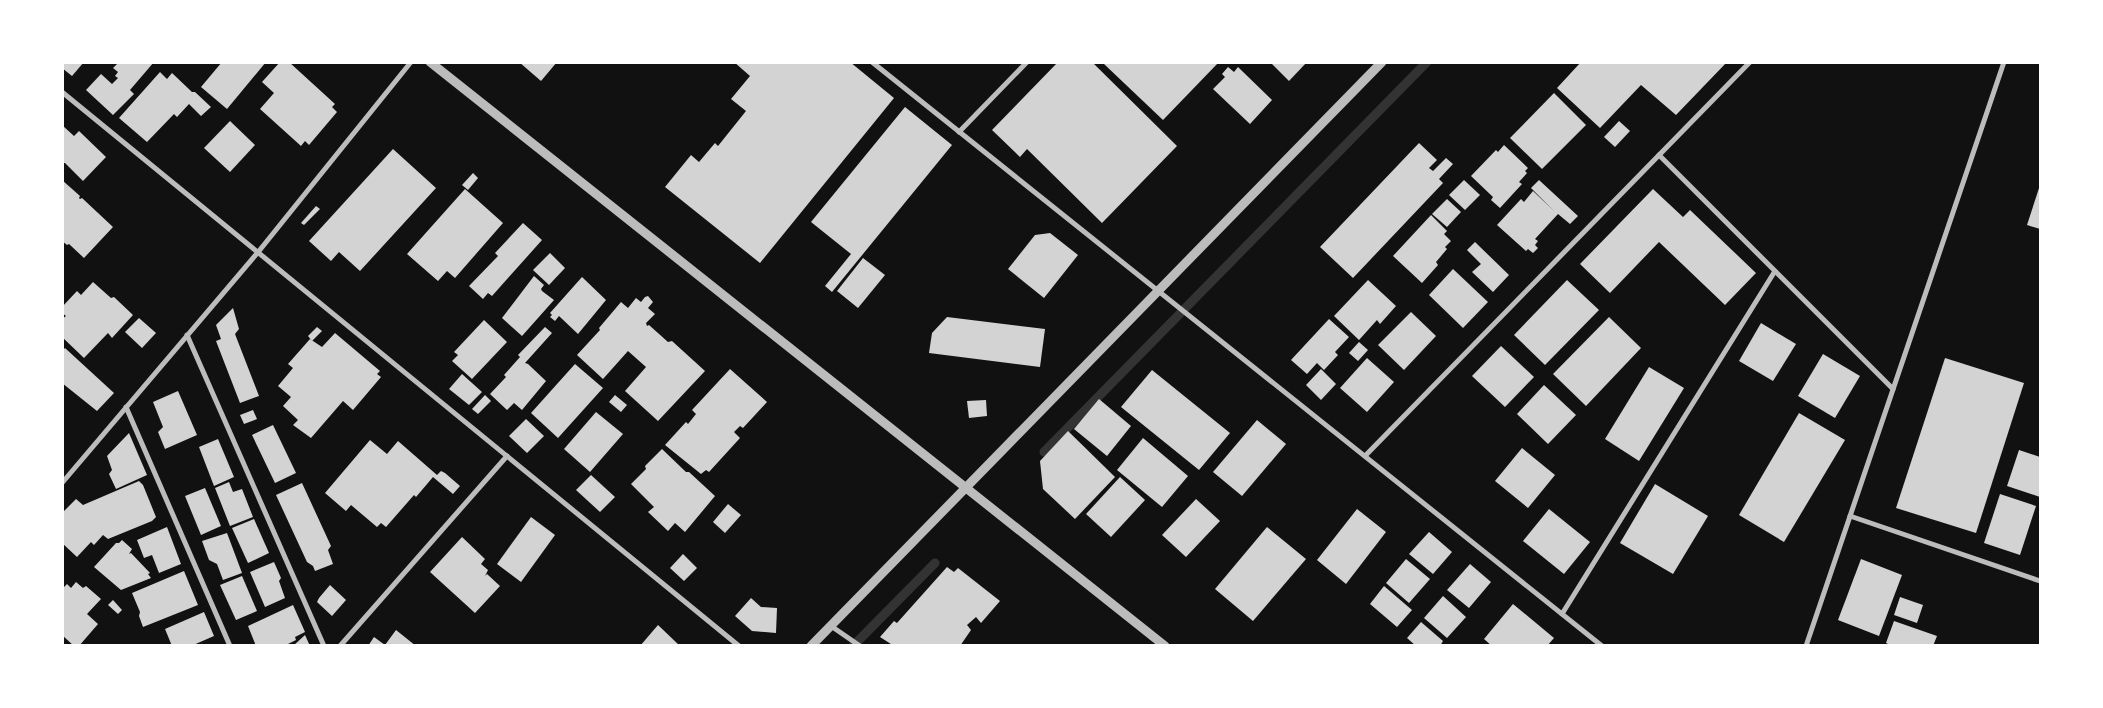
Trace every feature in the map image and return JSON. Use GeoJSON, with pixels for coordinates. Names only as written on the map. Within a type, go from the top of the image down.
{"type":"FeatureCollection","features":[{"type":"Feature","properties":{"kind":"street"},"geometry":{"type":"LineString","coordinates":[[62,483],[259,251],[411,62]]}},
{"type":"Feature","properties":{"kind":"street"},"geometry":{"type":"LineString","coordinates":[[430,62],[1164,646]]}},
{"type":"Feature","properties":{"kind":"street"},"geometry":{"type":"LineString","coordinates":[[872,62],[1602,646]]}},
{"type":"Feature","properties":{"kind":"street"},"geometry":{"type":"LineString","coordinates":[[959,132],[1027,62]]}},
{"type":"Feature","properties":{"kind":"street"},"geometry":{"type":"LineString","coordinates":[[811,646],[1382,62]]}},
{"type":"Feature","properties":{"kind":"street"},"geometry":{"type":"LineString","coordinates":[[1365,456],[1750,62]]}},
{"type":"Feature","properties":{"kind":"street"},"geometry":{"type":"LineString","coordinates":[[1806,646],[2004,62]]}},
{"type":"Feature","properties":{"kind":"street"},"geometry":{"type":"LineString","coordinates":[[64,95],[259,251],[739,646]]}},
{"type":"Feature","properties":{"kind":"street"},"geometry":{"type":"LineString","coordinates":[[1659,155],[1893,389]]}},
{"type":"Feature","properties":{"kind":"street"},"geometry":{"type":"LineString","coordinates":[[1562,614],[1775,271]]}},
{"type":"Feature","properties":{"kind":"street"},"geometry":{"type":"LineString","coordinates":[[187,335],[324,646]]}},
{"type":"Feature","properties":{"kind":"street"},"geometry":{"type":"LineString","coordinates":[[126,407],[230,646]]}},
{"type":"Feature","properties":{"kind":"street"},"geometry":{"type":"LineString","coordinates":[[340,646],[507,456]]}},
{"type":"Feature","properties":{"kind":"street"},"geometry":{"type":"LineString","coordinates":[[1850,516],[2040,581]]}},
{"type":"Feature","properties":{"kind":"street"},"geometry":{"type":"LineString","coordinates":[[830,625],[860,646]]}},
{"type":"Feature","properties":{"kind":"building"},"geometry":{"type":"Polygon","coordinates":[[[62,62],[84,62],[72,76],[62,68],[62,62]]]}},
{"type":"Feature","properties":{"kind":"building"},"geometry":{"type":"Polygon","coordinates":[[[119,62],[154,62],[130,90],[134,94],[113,115],[86,90],[101,74],[112,84],[118,78],[115,76],[118,72],[113,68],[119,62]]]}},
{"type":"Feature","properties":{"kind":"building"},"geometry":{"type":"Polygon","coordinates":[[[222,62],[266,62],[227,109],[201,87],[222,62]]]}},
{"type":"Feature","properties":{"kind":"building"},"geometry":{"type":"Polygon","coordinates":[[[280,62],[289,62],[335,104],[332,107],[337,112],[309,145],[305,141],[301,146],[260,109],[274,93],[262,82],[280,62]]]}},
{"type":"Feature","properties":{"kind":"building"},"geometry":{"type":"Polygon","coordinates":[[[519,62],[557,62],[541,81],[519,62]]]}},
{"type":"Feature","properties":{"kind":"building"},"geometry":{"type":"Polygon","coordinates":[[[734,62],[850,62],[894,98],[760,263],[665,187],[691,155],[699,162],[715,143],[718,146],[746,111],[731,99],[750,76],[734,62]]]}},
{"type":"Feature","properties":{"kind":"building"},"geometry":{"type":"Polygon","coordinates":[[[1058,62],[1092,62],[1177,146],[1102,223],[1027,149],[1020,157],[992,130],[1058,62]]]}},
{"type":"Feature","properties":{"kind":"building"},"geometry":{"type":"Polygon","coordinates":[[[1105,62],[1219,62],[1163,120],[1104,64],[1105,62]]]}},
{"type":"Feature","properties":{"kind":"building"},"geometry":{"type":"Polygon","coordinates":[[[1270,62],[1307,62],[1289,81],[1270,62]]]}},
{"type":"Feature","properties":{"kind":"building"},"geometry":{"type":"Polygon","coordinates":[[[1581,62],[1727,62],[1676,115],[1641,85],[1600,128],[1557,88],[1581,62]]]}},
{"type":"Feature","properties":{"kind":"building"},"geometry":{"type":"Polygon","coordinates":[[[1228,67],[1234,72],[1238,67],[1272,100],[1250,124],[1213,89],[1225,77],[1222,74],[1228,67]]]}},
{"type":"Feature","properties":{"kind":"building"},"geometry":{"type":"Polygon","coordinates":[[[160,72],[167,79],[172,73],[211,107],[201,116],[189,104],[177,117],[174,114],[147,142],[119,118],[160,72]]]}},
{"type":"Feature","properties":{"kind":"building"},"geometry":{"type":"Polygon","coordinates":[[[1554,93],[1586,125],[1542,169],[1510,138],[1554,93]]]}},
{"type":"Feature","properties":{"kind":"building"},"geometry":{"type":"Polygon","coordinates":[[[905,107],[952,145],[832,292],[825,286],[851,254],[811,222],[905,107]]]}},
{"type":"Feature","properties":{"kind":"building"},"geometry":{"type":"Polygon","coordinates":[[[230,121],[255,145],[230,172],[204,148],[230,121]]]}},
{"type":"Feature","properties":{"kind":"building"},"geometry":{"type":"Polygon","coordinates":[[[1619,121],[1630,131],[1615,147],[1604,137],[1619,121]]]}},
{"type":"Feature","properties":{"kind":"building"},"geometry":{"type":"Polygon","coordinates":[[[62,125],[74,136],[79,131],[106,157],[83,181],[65,163],[62,163],[62,125]]]}},
{"type":"Feature","properties":{"kind":"building"},"geometry":{"type":"Polygon","coordinates":[[[1419,143],[1437,160],[1429,168],[1433,171],[1446,158],[1453,164],[1439,179],[1443,183],[1353,278],[1320,247],[1419,143]]]}},
{"type":"Feature","properties":{"kind":"building"},"geometry":{"type":"Polygon","coordinates":[[[1504,145],[1528,168],[1525,171],[1527,173],[1519,182],[1522,184],[1500,208],[1491,200],[1493,197],[1471,176],[1496,150],[1498,152],[1504,145]]]}},
{"type":"Feature","properties":{"kind":"building"},"geometry":{"type":"Polygon","coordinates":[[[393,149],[436,188],[360,271],[339,252],[331,261],[309,241],[393,149]]]}},
{"type":"Feature","properties":{"kind":"building"},"geometry":{"type":"Polygon","coordinates":[[[473,173],[478,178],[468,190],[462,185],[473,173]]]}},
{"type":"Feature","properties":{"kind":"building"},"geometry":{"type":"Polygon","coordinates":[[[62,180],[80,196],[80,199],[82,198],[113,227],[84,258],[69,244],[67,245],[62,241],[62,180]]]}},
{"type":"Feature","properties":{"kind":"building"},"geometry":{"type":"Polygon","coordinates":[[[1464,180],[1480,195],[1465,210],[1449,195],[1464,180]]]}},
{"type":"Feature","properties":{"kind":"building"},"geometry":{"type":"Polygon","coordinates":[[[1539,180],[1578,216],[1570,224],[1558,214],[1535,239],[1538,241],[1535,245],[1538,248],[1533,253],[1528,249],[1526,251],[1497,225],[1521,199],[1524,202],[1533,191],[1554,211],[1531,188],[1539,180]]]}},
{"type":"Feature","properties":{"kind":"building"},"geometry":{"type":"Polygon","coordinates":[[[2040,185],[2040,229],[2027,225],[2040,185]]]}},
{"type":"Feature","properties":{"kind":"building"},"geometry":{"type":"Polygon","coordinates":[[[465,189],[503,223],[455,278],[447,271],[438,281],[407,254],[465,189]]]}},
{"type":"Feature","properties":{"kind":"building"},"geometry":{"type":"Polygon","coordinates":[[[1653,189],[1683,217],[1690,210],[1756,273],[1725,305],[1659,242],[1610,293],[1580,264],[1653,189]]]}},
{"type":"Feature","properties":{"kind":"building"},"geometry":{"type":"Polygon","coordinates":[[[1447,199],[1461,212],[1447,227],[1432,214],[1447,199]]]}},
{"type":"Feature","properties":{"kind":"building"},"geometry":{"type":"Polygon","coordinates":[[[316,206],[320,209],[304,225],[301,223],[316,206]]]}},
{"type":"Feature","properties":{"kind":"building"},"geometry":{"type":"Polygon","coordinates":[[[1431,215],[1447,231],[1444,234],[1451,241],[1436,262],[1438,265],[1422,283],[1393,256],[1431,215]]]}},
{"type":"Feature","properties":{"kind":"building"},"geometry":{"type":"Polygon","coordinates":[[[523,223],[542,240],[492,296],[488,293],[483,299],[469,286],[498,256],[495,253],[523,223]]]}},
{"type":"Feature","properties":{"kind":"building"},"geometry":{"type":"Polygon","coordinates":[[[1050,233],[1078,255],[1044,298],[1008,269],[1035,235],[1050,233]]]}},
{"type":"Feature","properties":{"kind":"building"},"geometry":{"type":"Polygon","coordinates":[[[1475,242],[1509,275],[1493,292],[1472,272],[1481,264],[1467,250],[1475,242]]]}},
{"type":"Feature","properties":{"kind":"building"},"geometry":{"type":"Polygon","coordinates":[[[550,253],[565,268],[549,285],[533,270],[550,253]]]}},
{"type":"Feature","properties":{"kind":"building"},"geometry":{"type":"Polygon","coordinates":[[[863,258],[885,275],[858,308],[837,291],[863,258]]]}},
{"type":"Feature","properties":{"kind":"building"},"geometry":{"type":"Polygon","coordinates":[[[1453,269],[1488,302],[1463,328],[1429,295],[1453,269]]]}},
{"type":"Feature","properties":{"kind":"building"},"geometry":{"type":"Polygon","coordinates":[[[534,276],[544,285],[541,289],[542,291],[554,300],[522,336],[502,318],[534,276]]]}},
{"type":"Feature","properties":{"kind":"building"},"geometry":{"type":"Polygon","coordinates":[[[582,277],[606,300],[578,334],[559,316],[555,321],[550,317],[552,315],[550,313],[582,277]]]}},
{"type":"Feature","properties":{"kind":"building"},"geometry":{"type":"Polygon","coordinates":[[[1368,280],[1396,306],[1380,324],[1377,320],[1359,340],[1334,316],[1368,280]]]}},
{"type":"Feature","properties":{"kind":"building"},"geometry":{"type":"Polygon","coordinates":[[[1567,280],[1599,310],[1545,365],[1514,335],[1567,280]]]}},
{"type":"Feature","properties":{"kind":"building"},"geometry":{"type":"Polygon","coordinates":[[[93,282],[111,298],[114,297],[133,315],[112,338],[108,333],[84,358],[62,337],[62,319],[66,316],[62,313],[62,307],[77,291],[81,295],[93,282]]]}},
{"type":"Feature","properties":{"kind":"building"},"geometry":{"type":"Polygon","coordinates":[[[648,296],[653,302],[648,308],[655,314],[646,323],[647,326],[649,325],[668,342],[672,341],[705,371],[658,421],[625,391],[646,367],[628,351],[603,379],[577,355],[600,330],[599,328],[621,302],[628,308],[636,298],[641,302],[648,296]]]}},
{"type":"Feature","properties":{"kind":"building"},"geometry":{"type":"Polygon","coordinates":[[[233,308],[239,329],[235,334],[259,396],[240,403],[216,341],[221,339],[216,325],[233,308]]]}},
{"type":"Feature","properties":{"kind":"building"},"geometry":{"type":"Polygon","coordinates":[[[1411,312],[1436,336],[1404,370],[1378,345],[1411,312]]]}},
{"type":"Feature","properties":{"kind":"building"},"geometry":{"type":"Polygon","coordinates":[[[947,317],[1045,329],[1040,367],[929,353],[932,333],[947,317]]]}},
{"type":"Feature","properties":{"kind":"building"},"geometry":{"type":"Polygon","coordinates":[[[1609,317],[1641,348],[1586,406],[1553,374],[1609,317]]]}},
{"type":"Feature","properties":{"kind":"building"},"geometry":{"type":"Polygon","coordinates":[[[139,318],[156,333],[142,348],[125,332],[139,318]]]}},
{"type":"Feature","properties":{"kind":"building"},"geometry":{"type":"Polygon","coordinates":[[[1329,319],[1349,337],[1335,352],[1338,355],[1324,370],[1317,363],[1307,374],[1291,360],[1329,319]]]}},
{"type":"Feature","properties":{"kind":"building"},"geometry":{"type":"Polygon","coordinates":[[[484,320],[507,342],[472,379],[452,361],[458,355],[454,352],[484,320]]]}},
{"type":"Feature","properties":{"kind":"building"},"geometry":{"type":"Polygon","coordinates":[[[1761,323],[1796,344],[1773,381],[1739,361],[1761,323]]]}},
{"type":"Feature","properties":{"kind":"building"},"geometry":{"type":"Polygon","coordinates":[[[317,327],[322,331],[312,341],[308,336],[317,327]]]}},
{"type":"Feature","properties":{"kind":"building"},"geometry":{"type":"Polygon","coordinates":[[[545,327],[552,333],[525,363],[546,381],[522,410],[514,403],[507,410],[490,394],[506,377],[504,375],[520,357],[518,355],[545,327]]]}},
{"type":"Feature","properties":{"kind":"building"},"geometry":{"type":"Polygon","coordinates":[[[335,333],[380,371],[377,374],[381,377],[353,410],[343,401],[311,438],[293,425],[298,420],[283,406],[291,397],[278,386],[293,368],[288,364],[310,339],[322,347],[335,333]]]}},
{"type":"Feature","properties":{"kind":"building"},"geometry":{"type":"Polygon","coordinates":[[[1359,342],[1368,350],[1358,361],[1349,353],[1359,342]]]}},
{"type":"Feature","properties":{"kind":"building"},"geometry":{"type":"Polygon","coordinates":[[[1501,346],[1534,377],[1505,407],[1472,376],[1501,346]]]}},
{"type":"Feature","properties":{"kind":"building"},"geometry":{"type":"Polygon","coordinates":[[[65,348],[114,393],[97,411],[62,383],[62,351],[65,348]]]}},
{"type":"Feature","properties":{"kind":"building"},"geometry":{"type":"Polygon","coordinates":[[[1823,354],[1860,376],[1835,418],[1798,396],[1823,354]]]}},
{"type":"Feature","properties":{"kind":"building"},"geometry":{"type":"Polygon","coordinates":[[[1367,358],[1394,382],[1367,412],[1340,388],[1367,358]]]}},
{"type":"Feature","properties":{"kind":"building"},"geometry":{"type":"Polygon","coordinates":[[[1945,358],[2024,383],[1976,533],[1896,508],[1945,358]]]}},
{"type":"Feature","properties":{"kind":"building"},"geometry":{"type":"Polygon","coordinates":[[[575,364],[603,388],[558,438],[531,413],[575,364]]]}},
{"type":"Feature","properties":{"kind":"building"},"geometry":{"type":"Polygon","coordinates":[[[1649,367],[1684,388],[1639,461],[1605,439],[1649,367]]]}},
{"type":"Feature","properties":{"kind":"building"},"geometry":{"type":"Polygon","coordinates":[[[730,369],[767,402],[743,428],[740,426],[734,432],[740,438],[709,472],[706,470],[701,474],[665,445],[686,422],[688,424],[696,414],[692,410],[730,369]]]}},
{"type":"Feature","properties":{"kind":"building"},"geometry":{"type":"Polygon","coordinates":[[[1321,369],[1336,384],[1321,400],[1306,385],[1321,369]]]}},
{"type":"Feature","properties":{"kind":"building"},"geometry":{"type":"Polygon","coordinates":[[[1152,370],[1230,433],[1199,470],[1121,407],[1152,370]]]}},
{"type":"Feature","properties":{"kind":"building"},"geometry":{"type":"Polygon","coordinates":[[[462,374],[482,392],[469,405],[449,389],[462,374]]]}},
{"type":"Feature","properties":{"kind":"building"},"geometry":{"type":"Polygon","coordinates":[[[1544,385],[1576,415],[1548,444],[1517,414],[1544,385]]]}},
{"type":"Feature","properties":{"kind":"building"},"geometry":{"type":"Polygon","coordinates":[[[178,391],[197,435],[165,449],[158,432],[163,427],[153,402],[178,391]]]}},
{"type":"Feature","properties":{"kind":"building"},"geometry":{"type":"Polygon","coordinates":[[[485,395],[491,401],[478,414],[472,409],[485,395]]]}},
{"type":"Feature","properties":{"kind":"building"},"geometry":{"type":"Polygon","coordinates":[[[615,395],[627,405],[621,412],[609,402],[615,395]]]}},
{"type":"Feature","properties":{"kind":"building"},"geometry":{"type":"Polygon","coordinates":[[[1099,399],[1131,426],[1107,456],[1074,429],[1099,399]]]}},
{"type":"Feature","properties":{"kind":"building"},"geometry":{"type":"Polygon","coordinates":[[[986,400],[987,416],[969,418],[967,401],[986,400]]]}},
{"type":"Feature","properties":{"kind":"building"},"geometry":{"type":"Polygon","coordinates":[[[253,410],[257,419],[244,424],[240,415],[253,410]]]}},
{"type":"Feature","properties":{"kind":"building"},"geometry":{"type":"Polygon","coordinates":[[[596,412],[623,434],[590,472],[564,449],[596,412]]]}},
{"type":"Feature","properties":{"kind":"building"},"geometry":{"type":"Polygon","coordinates":[[[1799,413],[1845,440],[1784,542],[1739,515],[1799,413]]]}},
{"type":"Feature","properties":{"kind":"building"},"geometry":{"type":"Polygon","coordinates":[[[526,419],[544,436],[527,453],[509,436],[526,419]]]}},
{"type":"Feature","properties":{"kind":"building"},"geometry":{"type":"Polygon","coordinates":[[[1257,420],[1286,444],[1242,496],[1213,472],[1257,420]]]}},
{"type":"Feature","properties":{"kind":"building"},"geometry":{"type":"Polygon","coordinates":[[[273,425],[296,473],[275,483],[252,435],[273,425]]]}},
{"type":"Feature","properties":{"kind":"building"},"geometry":{"type":"Polygon","coordinates":[[[1068,431],[1115,477],[1075,519],[1043,489],[1040,461],[1068,431]]]}},
{"type":"Feature","properties":{"kind":"building"},"geometry":{"type":"Polygon","coordinates":[[[129,433],[147,475],[116,489],[109,474],[112,470],[107,456],[129,433]]]}},
{"type":"Feature","properties":{"kind":"building"},"geometry":{"type":"Polygon","coordinates":[[[1143,438],[1188,476],[1162,507],[1117,470],[1143,438]]]}},
{"type":"Feature","properties":{"kind":"building"},"geometry":{"type":"Polygon","coordinates":[[[218,439],[234,477],[214,486],[199,447],[218,439]]]}},
{"type":"Feature","properties":{"kind":"building"},"geometry":{"type":"Polygon","coordinates":[[[370,440],[387,454],[398,441],[437,475],[441,471],[460,486],[453,494],[433,477],[416,497],[414,495],[386,527],[381,523],[377,527],[351,505],[346,511],[325,493],[370,440]]]}},
{"type":"Feature","properties":{"kind":"building"},"geometry":{"type":"Polygon","coordinates":[[[1522,448],[1555,475],[1528,508],[1495,481],[1522,448]]]}},
{"type":"Feature","properties":{"kind":"building"},"geometry":{"type":"Polygon","coordinates":[[[662,449],[715,496],[685,532],[675,523],[668,531],[648,512],[654,507],[631,484],[662,449]]]}},
{"type":"Feature","properties":{"kind":"building"},"geometry":{"type":"Polygon","coordinates":[[[2019,450],[2040,457],[2040,497],[2007,486],[2019,450]]]}},
{"type":"Feature","properties":{"kind":"building"},"geometry":{"type":"Polygon","coordinates":[[[591,475],[615,497],[600,512],[576,490],[591,475]]]}},
{"type":"Feature","properties":{"kind":"building"},"geometry":{"type":"Polygon","coordinates":[[[1120,477],[1145,500],[1111,537],[1086,514],[1120,477]]]}},
{"type":"Feature","properties":{"kind":"building"},"geometry":{"type":"Polygon","coordinates":[[[139,481],[143,485],[156,517],[152,521],[108,539],[103,535],[94,545],[91,542],[77,557],[62,543],[62,513],[76,499],[83,505],[139,481]]]}},
{"type":"Feature","properties":{"kind":"building"},"geometry":{"type":"Polygon","coordinates":[[[229,482],[233,492],[242,489],[253,517],[230,526],[215,488],[229,482]]]}},
{"type":"Feature","properties":{"kind":"building"},"geometry":{"type":"Polygon","coordinates":[[[302,483],[331,546],[328,550],[333,564],[315,571],[313,566],[307,562],[276,495],[302,483]]]}},
{"type":"Feature","properties":{"kind":"building"},"geometry":{"type":"Polygon","coordinates":[[[1655,484],[1708,516],[1673,574],[1620,543],[1655,484]]]}},
{"type":"Feature","properties":{"kind":"building"},"geometry":{"type":"Polygon","coordinates":[[[205,488],[221,526],[201,535],[185,496],[205,488]]]}},
{"type":"Feature","properties":{"kind":"building"},"geometry":{"type":"Polygon","coordinates":[[[2000,494],[2036,506],[2020,555],[1984,543],[2000,494]]]}},
{"type":"Feature","properties":{"kind":"building"},"geometry":{"type":"Polygon","coordinates":[[[1196,499],[1220,521],[1186,557],[1162,535],[1196,499]]]}},
{"type":"Feature","properties":{"kind":"building"},"geometry":{"type":"Polygon","coordinates":[[[728,504],[741,515],[725,533],[713,522],[728,504]]]}},
{"type":"Feature","properties":{"kind":"building"},"geometry":{"type":"Polygon","coordinates":[[[1357,509],[1386,532],[1346,584],[1317,560],[1357,509]]]}},
{"type":"Feature","properties":{"kind":"building"},"geometry":{"type":"Polygon","coordinates":[[[1549,509],[1590,542],[1564,574],[1523,541],[1549,509]]]}},
{"type":"Feature","properties":{"kind":"building"},"geometry":{"type":"Polygon","coordinates":[[[531,517],[555,535],[521,582],[497,564],[531,517]]]}},
{"type":"Feature","properties":{"kind":"building"},"geometry":{"type":"Polygon","coordinates":[[[254,519],[269,553],[248,563],[232,528],[254,519]]]}},
{"type":"Feature","properties":{"kind":"building"},"geometry":{"type":"Polygon","coordinates":[[[167,527],[181,564],[159,573],[152,555],[144,558],[137,540],[167,527]]]}},
{"type":"Feature","properties":{"kind":"building"},"geometry":{"type":"Polygon","coordinates":[[[1267,527],[1306,559],[1253,621],[1215,589],[1267,527]]]}},
{"type":"Feature","properties":{"kind":"building"},"geometry":{"type":"Polygon","coordinates":[[[1429,532],[1452,552],[1433,574],[1409,554],[1429,532]]]}},
{"type":"Feature","properties":{"kind":"building"},"geometry":{"type":"Polygon","coordinates":[[[227,533],[242,573],[223,580],[217,564],[209,560],[202,541],[227,533]]]}},
{"type":"Feature","properties":{"kind":"building"},"geometry":{"type":"Polygon","coordinates":[[[462,537],[485,559],[481,564],[488,570],[485,576],[487,574],[500,586],[475,613],[430,572],[462,537]]]}},
{"type":"Feature","properties":{"kind":"building"},"geometry":{"type":"Polygon","coordinates":[[[122,540],[132,549],[129,554],[131,553],[150,573],[148,574],[151,578],[121,590],[94,567],[116,543],[122,540]]]}},
{"type":"Feature","properties":{"kind":"building"},"geometry":{"type":"Polygon","coordinates":[[[683,554],[697,568],[684,581],[670,568],[683,554]]]}},
{"type":"Feature","properties":{"kind":"building"},"geometry":{"type":"Polygon","coordinates":[[[1406,559],[1430,579],[1409,603],[1386,583],[1406,559]]]}},
{"type":"Feature","properties":{"kind":"building"},"geometry":{"type":"Polygon","coordinates":[[[1861,559],[1902,575],[1879,636],[1838,620],[1861,559]]]}},
{"type":"Feature","properties":{"kind":"building"},"geometry":{"type":"Polygon","coordinates":[[[274,562],[281,578],[279,581],[285,598],[265,607],[250,572],[274,562]]]}},
{"type":"Feature","properties":{"kind":"building"},"geometry":{"type":"Polygon","coordinates":[[[1470,564],[1491,582],[1469,608],[1447,590],[1470,564]]]}},
{"type":"Feature","properties":{"kind":"building"},"geometry":{"type":"Polygon","coordinates":[[[947,567],[954,572],[958,568],[1000,601],[981,623],[976,617],[967,625],[971,630],[960,646],[894,646],[880,637],[894,621],[897,623],[947,567]]]}},
{"type":"Feature","properties":{"kind":"building"},"geometry":{"type":"Polygon","coordinates":[[[184,571],[198,605],[143,627],[139,616],[140,612],[132,593],[184,571]]]}},
{"type":"Feature","properties":{"kind":"building"},"geometry":{"type":"Polygon","coordinates":[[[242,576],[257,611],[236,620],[220,585],[242,576]]]}},
{"type":"Feature","properties":{"kind":"building"},"geometry":{"type":"Polygon","coordinates":[[[76,582],[83,588],[86,586],[101,599],[87,614],[98,624],[79,646],[74,646],[62,635],[62,589],[67,584],[71,588],[76,582]]]}},
{"type":"Feature","properties":{"kind":"building"},"geometry":{"type":"Polygon","coordinates":[[[330,585],[346,600],[332,616],[317,602],[330,585]]]}},
{"type":"Feature","properties":{"kind":"building"},"geometry":{"type":"Polygon","coordinates":[[[1384,586],[1412,610],[1397,627],[1370,604],[1384,586]]]}},
{"type":"Feature","properties":{"kind":"building"},"geometry":{"type":"Polygon","coordinates":[[[1443,596],[1466,617],[1447,638],[1424,618],[1443,596]]]}},
{"type":"Feature","properties":{"kind":"building"},"geometry":{"type":"Polygon","coordinates":[[[1900,597],[1923,605],[1917,623],[1894,615],[1900,597]]]}},
{"type":"Feature","properties":{"kind":"building"},"geometry":{"type":"Polygon","coordinates":[[[751,598],[761,607],[777,608],[776,633],[752,631],[735,616],[751,598]]]}},
{"type":"Feature","properties":{"kind":"building"},"geometry":{"type":"Polygon","coordinates":[[[113,600],[122,610],[118,614],[108,605],[113,600]]]}},
{"type":"Feature","properties":{"kind":"building"},"geometry":{"type":"Polygon","coordinates":[[[1513,604],[1554,638],[1547,646],[1492,646],[1484,639],[1513,604]]]}},
{"type":"Feature","properties":{"kind":"building"},"geometry":{"type":"Polygon","coordinates":[[[293,605],[305,632],[295,637],[296,640],[284,646],[256,646],[248,626],[293,605]]]}},
{"type":"Feature","properties":{"kind":"building"},"geometry":{"type":"Polygon","coordinates":[[[204,612],[214,636],[191,646],[172,646],[165,629],[204,612]]]}},
{"type":"Feature","properties":{"kind":"building"},"geometry":{"type":"Polygon","coordinates":[[[1894,621],[1937,636],[1933,646],[1892,646],[1886,643],[1894,621]]]}},
{"type":"Feature","properties":{"kind":"building"},"geometry":{"type":"Polygon","coordinates":[[[1421,622],[1443,641],[1440,646],[1416,646],[1407,638],[1421,622]]]}},
{"type":"Feature","properties":{"kind":"building"},"geometry":{"type":"Polygon","coordinates":[[[658,625],[680,646],[640,646],[658,625]]]}},
{"type":"Feature","properties":{"kind":"building"},"geometry":{"type":"Polygon","coordinates":[[[396,630],[416,646],[368,646],[374,637],[385,645],[396,630]]]}},
{"type":"Feature","properties":{"kind":"building"},"geometry":{"type":"Polygon","coordinates":[[[305,635],[310,646],[293,646],[305,635]]]}},
{"type":"Feature","properties":{"kind":"waterway"},"geometry":{"type":"LineString","coordinates":[[1044,452],[1427,62]]}},
{"type":"Feature","properties":{"kind":"waterway"},"geometry":{"type":"LineString","coordinates":[[853,646],[935,563]]}}]}
